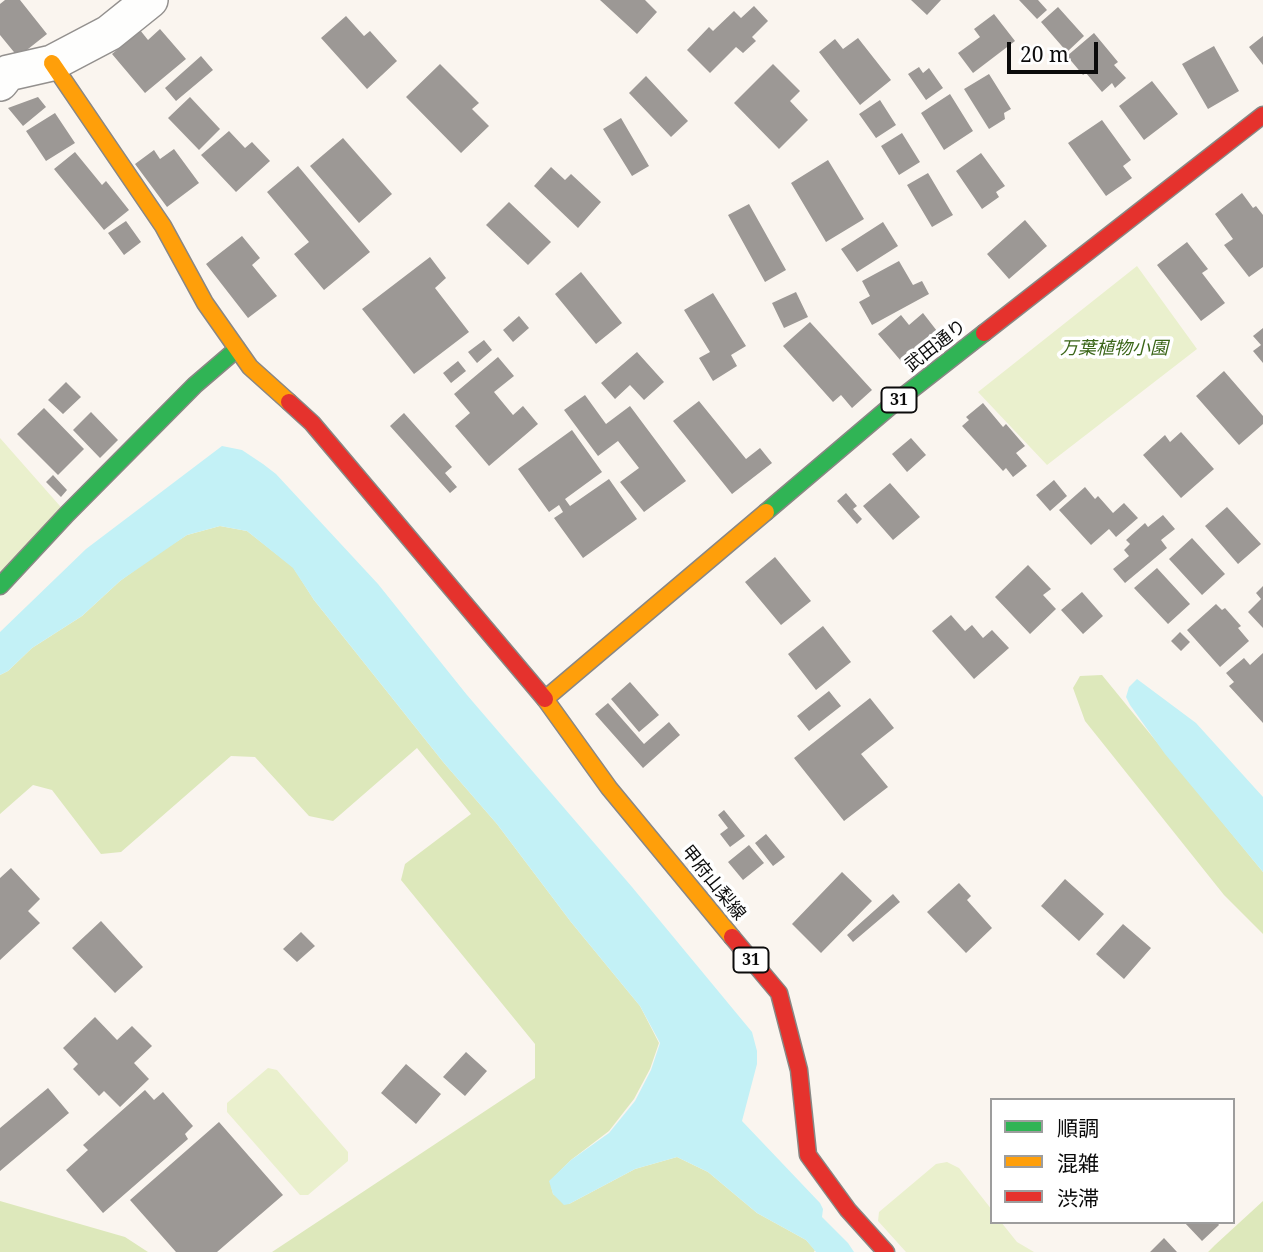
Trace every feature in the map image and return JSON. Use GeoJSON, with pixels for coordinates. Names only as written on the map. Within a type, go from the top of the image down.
{"type":"FeatureCollection","features":[{"type":"Feature","properties":{"kind":"main road","name":"甲府山梨線"},"geometry":{"type":"LineString","coordinates":[[52,63],[163,226],[205,303],[250,368],[312,423],[545,699],[609,788],[779,993],[799,1070],[808,1155],[848,1210],[886,1252]]}},
{"type":"Feature","properties":{"kind":"main road","name":"武田通り"},"geometry":{"type":"LineString","coordinates":[[545,699],[892,405],[1263,115]]}},
{"type":"Feature","properties":{"kind":"main road"},"geometry":{"type":"LineString","coordinates":[[0,586],[186,394],[237,349]]}},
{"type":"Feature","properties":{"kind":"street"},"geometry":{"type":"LineString","coordinates":[[0,83],[8,74],[52,63],[108,33],[150,0]]}},
{"type":"Feature","properties":{"kind":"green space","name":"万葉植物小園"},"geometry":{"type":"Polygon","coordinates":[[[1137,266],[1197,349],[1047,465],[978,392],[1137,266]]]}},
{"type":"Feature","properties":{"kind":"green space"},"geometry":{"type":"Polygon","coordinates":[[[0,438],[67,514],[0,586],[0,438]]]}},
{"type":"Feature","properties":{"kind":"green space"},"geometry":{"type":"Polygon","coordinates":[[[220,526],[247,531],[293,567],[314,600],[444,763],[497,824],[571,922],[640,1006],[659,1043],[650,1069],[634,1099],[609,1131],[571,1160],[550,1181],[553,1194],[569,1204],[635,1169],[677,1157],[708,1172],[757,1213],[806,1240],[814,1252],[272,1252],[535,1078],[535,1044],[401,880],[405,864],[471,814],[417,748],[333,821],[309,816],[255,757],[231,756],[121,852],[101,854],[52,790],[33,785],[0,814],[0,675],[8,671],[32,648],[82,616],[120,581],[155,555],[187,535],[220,526]]]}},
{"type":"Feature","properties":{"kind":"green space"},"geometry":{"type":"Polygon","coordinates":[[[1102,675],[1263,872],[1263,934],[1224,895],[1085,721],[1073,688],[1080,676],[1102,675]]]}},
{"type":"Feature","properties":{"kind":"green space"},"geometry":{"type":"Polygon","coordinates":[[[268,1068],[277,1070],[348,1152],[348,1161],[308,1195],[300,1195],[227,1112],[227,1103],[268,1068]]]}},
{"type":"Feature","properties":{"kind":"green space"},"geometry":{"type":"Polygon","coordinates":[[[947,1162],[959,1168],[990,1207],[990,1224],[1003,1224],[1017,1242],[1034,1252],[906,1252],[878,1221],[879,1212],[936,1164],[947,1162]]]}},
{"type":"Feature","properties":{"kind":"green space"},"geometry":{"type":"Polygon","coordinates":[[[0,1201],[125,1237],[148,1252],[0,1252],[0,1201]]]}},
{"type":"Feature","properties":{"kind":"green space"},"geometry":{"type":"Polygon","coordinates":[[[1263,1201],[1263,1252],[1208,1252],[1215,1245],[1263,1201]]]}},
{"type":"Feature","properties":{"kind":"water"},"geometry":{"type":"Polygon","coordinates":[[[222,446],[242,450],[276,474],[378,584],[467,695],[752,1032],[757,1064],[742,1121],[820,1203],[823,1209],[822,1217],[854,1252],[816,1252],[806,1240],[757,1213],[708,1172],[677,1157],[635,1169],[569,1204],[564,1205],[553,1194],[549,1181],[571,1160],[609,1133],[635,1101],[651,1070],[660,1043],[640,1006],[571,922],[497,824],[444,763],[314,600],[293,568],[247,531],[220,526],[187,535],[120,581],[82,616],[32,648],[8,671],[0,675],[0,632],[86,549],[222,446]]]}},
{"type":"Feature","properties":{"kind":"water"},"geometry":{"type":"Polygon","coordinates":[[[1137,679],[1196,723],[1263,797],[1263,872],[1165,754],[1130,705],[1126,697],[1129,687],[1137,679]]]}},
{"type":"Feature","properties":{"kind":"building"},"geometry":{"type":"Polygon","coordinates":[[[5,0],[20,0],[47,34],[18,57],[0,35],[0,4],[5,0]]]}},
{"type":"Feature","properties":{"kind":"building"},"geometry":{"type":"Polygon","coordinates":[[[600,0],[645,0],[657,12],[637,34],[600,0]]]}},
{"type":"Feature","properties":{"kind":"building"},"geometry":{"type":"Polygon","coordinates":[[[911,0],[941,0],[927,15],[911,0]]]}},
{"type":"Feature","properties":{"kind":"building"},"geometry":{"type":"Polygon","coordinates":[[[1019,0],[1038,0],[1047,10],[1037,19],[1019,0]]]}},
{"type":"Feature","properties":{"kind":"building"},"geometry":{"type":"Polygon","coordinates":[[[754,6],[768,21],[752,37],[756,41],[743,53],[736,47],[710,73],[687,50],[709,27],[713,31],[734,11],[741,18],[754,6]]]}},
{"type":"Feature","properties":{"kind":"building"},"geometry":{"type":"Polygon","coordinates":[[[1058,7],[1084,36],[1067,52],[1041,22],[1058,7]]]}},
{"type":"Feature","properties":{"kind":"building"},"geometry":{"type":"Polygon","coordinates":[[[994,14],[1015,41],[973,73],[958,53],[980,37],[974,29],[994,14]]]}},
{"type":"Feature","properties":{"kind":"building"},"geometry":{"type":"Polygon","coordinates":[[[346,16],[364,36],[370,31],[397,61],[367,89],[321,38],[346,16]]]}},
{"type":"Feature","properties":{"kind":"building"},"geometry":{"type":"Polygon","coordinates":[[[160,29],[186,59],[145,93],[112,54],[140,30],[148,40],[160,29]]]}},
{"type":"Feature","properties":{"kind":"building"},"geometry":{"type":"Polygon","coordinates":[[[1094,33],[1118,62],[1114,65],[1126,78],[1115,88],[1112,83],[1102,92],[1067,56],[1094,33]]]}},
{"type":"Feature","properties":{"kind":"building"},"geometry":{"type":"Polygon","coordinates":[[[1263,36],[1263,65],[1249,47],[1263,36]]]}},
{"type":"Feature","properties":{"kind":"building"},"geometry":{"type":"Polygon","coordinates":[[[858,38],[891,80],[860,105],[819,52],[835,39],[843,49],[858,38]]]}},
{"type":"Feature","properties":{"kind":"building"},"geometry":{"type":"Polygon","coordinates":[[[1214,46],[1239,91],[1208,109],[1182,64],[1214,46]]]}},
{"type":"Feature","properties":{"kind":"building"},"geometry":{"type":"Polygon","coordinates":[[[201,56],[213,70],[176,101],[165,88],[201,56]]]}},
{"type":"Feature","properties":{"kind":"building"},"geometry":{"type":"Polygon","coordinates":[[[440,64],[479,103],[472,109],[489,126],[461,153],[406,97],[440,64]]]}},
{"type":"Feature","properties":{"kind":"building"},"geometry":{"type":"Polygon","coordinates":[[[773,64],[800,91],[790,101],[808,120],[779,149],[734,103],[773,64]]]}},
{"type":"Feature","properties":{"kind":"building"},"geometry":{"type":"Polygon","coordinates":[[[919,67],[923,73],[929,68],[943,88],[926,100],[908,74],[919,67]]]}},
{"type":"Feature","properties":{"kind":"building"},"geometry":{"type":"Polygon","coordinates":[[[989,74],[1011,109],[1004,113],[1005,119],[989,129],[964,89],[989,74]]]}},
{"type":"Feature","properties":{"kind":"building"},"geometry":{"type":"Polygon","coordinates":[[[646,76],[688,121],[671,137],[629,93],[646,76]]]}},
{"type":"Feature","properties":{"kind":"building"},"geometry":{"type":"Polygon","coordinates":[[[1152,81],[1178,114],[1144,140],[1119,106],[1152,81]]]}},
{"type":"Feature","properties":{"kind":"building"},"geometry":{"type":"Polygon","coordinates":[[[950,94],[973,131],[944,150],[921,113],[950,94]]]}},
{"type":"Feature","properties":{"kind":"building"},"geometry":{"type":"Polygon","coordinates":[[[38,97],[46,107],[23,126],[8,108],[38,97]]]}},
{"type":"Feature","properties":{"kind":"building"},"geometry":{"type":"Polygon","coordinates":[[[190,97],[220,129],[199,150],[168,118],[190,97]]]}},
{"type":"Feature","properties":{"kind":"building"},"geometry":{"type":"Polygon","coordinates":[[[880,100],[896,125],[876,138],[859,114],[880,100]]]}},
{"type":"Feature","properties":{"kind":"building"},"geometry":{"type":"Polygon","coordinates":[[[55,113],[75,143],[46,161],[26,131],[55,113]]]}},
{"type":"Feature","properties":{"kind":"building"},"geometry":{"type":"Polygon","coordinates":[[[621,118],[649,166],[632,176],[603,129],[621,118]]]}},
{"type":"Feature","properties":{"kind":"building"},"geometry":{"type":"Polygon","coordinates":[[[1102,120],[1131,160],[1123,166],[1132,178],[1106,196],[1068,143],[1102,120]]]}},
{"type":"Feature","properties":{"kind":"building"},"geometry":{"type":"Polygon","coordinates":[[[229,131],[245,148],[252,142],[270,161],[236,192],[201,155],[229,131]]]}},
{"type":"Feature","properties":{"kind":"building"},"geometry":{"type":"Polygon","coordinates":[[[902,133],[920,162],[899,175],[881,146],[902,133]]]}},
{"type":"Feature","properties":{"kind":"building"},"geometry":{"type":"Polygon","coordinates":[[[343,138],[392,194],[359,223],[310,166],[343,138]]]}},
{"type":"Feature","properties":{"kind":"building"},"geometry":{"type":"Polygon","coordinates":[[[174,149],[199,183],[167,207],[135,164],[154,150],[160,159],[174,149]]]}},
{"type":"Feature","properties":{"kind":"building"},"geometry":{"type":"Polygon","coordinates":[[[75,152],[102,185],[106,181],[129,210],[104,230],[54,169],[75,152]]]}},
{"type":"Feature","properties":{"kind":"building"},"geometry":{"type":"Polygon","coordinates":[[[981,153],[1005,186],[996,192],[999,197],[982,209],[956,171],[981,153]]]}},
{"type":"Feature","properties":{"kind":"building"},"geometry":{"type":"Polygon","coordinates":[[[828,160],[864,219],[826,242],[791,183],[828,160]]]}},
{"type":"Feature","properties":{"kind":"building"},"geometry":{"type":"Polygon","coordinates":[[[298,166],[370,252],[324,290],[294,254],[309,242],[267,192],[298,166]]]}},
{"type":"Feature","properties":{"kind":"building"},"geometry":{"type":"Polygon","coordinates":[[[551,167],[565,180],[571,174],[601,202],[578,228],[534,186],[551,167]]]}},
{"type":"Feature","properties":{"kind":"building"},"geometry":{"type":"Polygon","coordinates":[[[928,173],[953,215],[932,227],[907,185],[928,173]]]}},
{"type":"Feature","properties":{"kind":"building"},"geometry":{"type":"Polygon","coordinates":[[[1242,193],[1253,208],[1256,206],[1263,215],[1263,267],[1249,277],[1224,245],[1233,239],[1215,214],[1242,193]]]}},
{"type":"Feature","properties":{"kind":"building"},"geometry":{"type":"Polygon","coordinates":[[[509,202],[551,242],[528,265],[486,225],[509,202]]]}},
{"type":"Feature","properties":{"kind":"building"},"geometry":{"type":"Polygon","coordinates":[[[749,204],[786,270],[765,282],[728,215],[749,204]]]}},
{"type":"Feature","properties":{"kind":"building"},"geometry":{"type":"Polygon","coordinates":[[[1025,220],[1047,246],[1009,279],[987,254],[1025,220]]]}},
{"type":"Feature","properties":{"kind":"building"},"geometry":{"type":"Polygon","coordinates":[[[126,221],[141,242],[124,255],[108,233],[126,221]]]}},
{"type":"Feature","properties":{"kind":"building"},"geometry":{"type":"Polygon","coordinates":[[[883,222],[898,246],[857,272],[841,249],[883,222]]]}},
{"type":"Feature","properties":{"kind":"building"},"geometry":{"type":"Polygon","coordinates":[[[242,236],[260,258],[252,265],[277,296],[248,318],[206,264],[242,236]]]}},
{"type":"Feature","properties":{"kind":"building"},"geometry":{"type":"Polygon","coordinates":[[[1187,242],[1208,269],[1202,273],[1225,303],[1201,321],[1157,265],[1187,242]]]}},
{"type":"Feature","properties":{"kind":"building"},"geometry":{"type":"Polygon","coordinates":[[[430,257],[446,278],[435,288],[469,332],[414,374],[362,309],[430,257]]]}},
{"type":"Feature","properties":{"kind":"building"},"geometry":{"type":"Polygon","coordinates":[[[899,261],[913,285],[922,281],[929,294],[872,325],[859,302],[870,296],[862,281],[899,261]]]}},
{"type":"Feature","properties":{"kind":"building"},"geometry":{"type":"Polygon","coordinates":[[[581,272],[622,323],[596,344],[555,294],[581,272]]]}},
{"type":"Feature","properties":{"kind":"building"},"geometry":{"type":"Polygon","coordinates":[[[796,292],[808,317],[784,328],[772,303],[796,292]]]}},
{"type":"Feature","properties":{"kind":"building"},"geometry":{"type":"Polygon","coordinates":[[[713,293],[746,346],[731,355],[737,366],[713,381],[699,358],[710,352],[684,310],[713,293]]]}},
{"type":"Feature","properties":{"kind":"building"},"geometry":{"type":"Polygon","coordinates":[[[923,313],[937,331],[901,361],[878,334],[901,315],[909,325],[923,313]]]}},
{"type":"Feature","properties":{"kind":"building"},"geometry":{"type":"Polygon","coordinates":[[[519,316],[529,328],[513,342],[503,330],[519,316]]]}},
{"type":"Feature","properties":{"kind":"building"},"geometry":{"type":"Polygon","coordinates":[[[810,322],[872,390],[852,408],[841,395],[833,402],[783,346],[810,322]]]}},
{"type":"Feature","properties":{"kind":"building"},"geometry":{"type":"Polygon","coordinates":[[[1263,328],[1263,363],[1253,351],[1261,345],[1253,336],[1263,328]]]}},
{"type":"Feature","properties":{"kind":"building"},"geometry":{"type":"Polygon","coordinates":[[[484,340],[492,350],[477,363],[468,352],[484,340]]]}},
{"type":"Feature","properties":{"kind":"building"},"geometry":{"type":"Polygon","coordinates":[[[637,352],[664,382],[644,400],[630,385],[615,399],[601,383],[637,352]]]}},
{"type":"Feature","properties":{"kind":"building"},"geometry":{"type":"Polygon","coordinates":[[[498,357],[514,376],[494,392],[513,415],[523,406],[538,424],[489,466],[455,426],[470,413],[454,394],[498,357]]]}},
{"type":"Feature","properties":{"kind":"building"},"geometry":{"type":"Polygon","coordinates":[[[458,361],[466,371],[451,383],[443,373],[458,361]]]}},
{"type":"Feature","properties":{"kind":"building"},"geometry":{"type":"Polygon","coordinates":[[[1224,371],[1263,416],[1263,424],[1239,445],[1196,396],[1224,371]]]}},
{"type":"Feature","properties":{"kind":"building"},"geometry":{"type":"Polygon","coordinates":[[[66,382],[81,397],[63,414],[48,400],[66,382]]]}},
{"type":"Feature","properties":{"kind":"building"},"geometry":{"type":"Polygon","coordinates":[[[585,395],[606,424],[630,406],[686,481],[644,512],[620,482],[639,468],[618,441],[598,456],[564,410],[585,395]]]}},
{"type":"Feature","properties":{"kind":"building"},"geometry":{"type":"Polygon","coordinates":[[[699,401],[746,459],[760,448],[772,463],[732,494],[673,421],[699,401]]]}},
{"type":"Feature","properties":{"kind":"building"},"geometry":{"type":"Polygon","coordinates":[[[983,403],[1003,427],[1006,424],[1025,446],[1016,453],[1027,466],[1013,477],[1006,468],[1003,471],[962,426],[969,420],[966,417],[983,403]]]}},
{"type":"Feature","properties":{"kind":"building"},"geometry":{"type":"Polygon","coordinates":[[[44,408],[84,449],[58,475],[17,434],[44,408]]]}},
{"type":"Feature","properties":{"kind":"building"},"geometry":{"type":"Polygon","coordinates":[[[91,412],[118,440],[100,458],[73,430],[91,412]]]}},
{"type":"Feature","properties":{"kind":"building"},"geometry":{"type":"Polygon","coordinates":[[[404,413],[452,467],[445,473],[457,487],[450,493],[390,426],[404,413]]]}},
{"type":"Feature","properties":{"kind":"building"},"geometry":{"type":"Polygon","coordinates":[[[572,430],[602,472],[565,499],[570,506],[609,479],[637,519],[583,558],[554,518],[563,512],[559,505],[549,512],[518,469],[572,430]]]}},
{"type":"Feature","properties":{"kind":"building"},"geometry":{"type":"Polygon","coordinates":[[[1181,432],[1214,469],[1181,498],[1143,455],[1165,435],[1170,442],[1181,432]]]}},
{"type":"Feature","properties":{"kind":"building"},"geometry":{"type":"Polygon","coordinates":[[[911,438],[926,455],[907,472],[892,454],[911,438]]]}},
{"type":"Feature","properties":{"kind":"building"},"geometry":{"type":"Polygon","coordinates":[[[53,475],[67,490],[61,497],[46,482],[53,475]]]}},
{"type":"Feature","properties":{"kind":"building"},"geometry":{"type":"Polygon","coordinates":[[[1054,480],[1067,496],[1050,511],[1036,495],[1054,480]]]}},
{"type":"Feature","properties":{"kind":"building"},"geometry":{"type":"Polygon","coordinates":[[[890,483],[920,517],[893,540],[863,506],[890,483]]]}},
{"type":"Feature","properties":{"kind":"building"},"geometry":{"type":"Polygon","coordinates":[[[1085,487],[1095,499],[1098,496],[1113,513],[1124,503],[1138,518],[1116,537],[1109,529],[1091,545],[1059,510],[1085,487]]]}},
{"type":"Feature","properties":{"kind":"building"},"geometry":{"type":"Polygon","coordinates":[[[846,493],[857,506],[853,509],[862,519],[857,524],[837,501],[846,493]]]}},
{"type":"Feature","properties":{"kind":"building"},"geometry":{"type":"Polygon","coordinates":[[[1227,507],[1261,544],[1238,564],[1205,526],[1227,507]]]}},
{"type":"Feature","properties":{"kind":"building"},"geometry":{"type":"Polygon","coordinates":[[[1163,515],[1175,529],[1161,540],[1167,548],[1125,583],[1113,569],[1129,556],[1124,550],[1130,544],[1126,540],[1145,523],[1148,527],[1163,515]]]}},
{"type":"Feature","properties":{"kind":"building"},"geometry":{"type":"Polygon","coordinates":[[[1192,538],[1225,574],[1202,595],[1169,559],[1192,538]]]}},
{"type":"Feature","properties":{"kind":"building"},"geometry":{"type":"Polygon","coordinates":[[[775,557],[811,601],[781,625],[745,582],[775,557]]]}},
{"type":"Feature","properties":{"kind":"building"},"geometry":{"type":"Polygon","coordinates":[[[1028,565],[1051,589],[1043,595],[1056,609],[1030,634],[995,597],[1028,565]]]}},
{"type":"Feature","properties":{"kind":"building"},"geometry":{"type":"Polygon","coordinates":[[[1157,568],[1190,604],[1168,624],[1134,588],[1157,568]]]}},
{"type":"Feature","properties":{"kind":"building"},"geometry":{"type":"Polygon","coordinates":[[[1263,586],[1263,628],[1248,612],[1261,599],[1256,593],[1263,586]]]}},
{"type":"Feature","properties":{"kind":"building"},"geometry":{"type":"Polygon","coordinates":[[[1082,592],[1103,616],[1083,634],[1061,610],[1082,592]]]}},
{"type":"Feature","properties":{"kind":"building"},"geometry":{"type":"Polygon","coordinates":[[[1216,604],[1222,610],[1225,608],[1241,626],[1238,628],[1249,641],[1220,667],[1187,630],[1216,604]]]}},
{"type":"Feature","properties":{"kind":"building"},"geometry":{"type":"Polygon","coordinates":[[[951,615],[965,631],[972,625],[983,638],[992,630],[1009,648],[974,679],[932,631],[951,615]]]}},
{"type":"Feature","properties":{"kind":"building"},"geometry":{"type":"Polygon","coordinates":[[[823,626],[851,662],[816,690],[788,654],[823,626]]]}},
{"type":"Feature","properties":{"kind":"building"},"geometry":{"type":"Polygon","coordinates":[[[1180,632],[1190,642],[1181,651],[1171,641],[1180,632]]]}},
{"type":"Feature","properties":{"kind":"building"},"geometry":{"type":"Polygon","coordinates":[[[1263,653],[1263,723],[1229,686],[1234,682],[1226,673],[1244,658],[1250,665],[1263,653]]]}},
{"type":"Feature","properties":{"kind":"building"},"geometry":{"type":"Polygon","coordinates":[[[630,682],[659,715],[639,732],[611,699],[630,682]]]}},
{"type":"Feature","properties":{"kind":"building"},"geometry":{"type":"Polygon","coordinates":[[[829,691],[841,706],[809,731],[797,716],[829,691]]]}},
{"type":"Feature","properties":{"kind":"building"},"geometry":{"type":"Polygon","coordinates":[[[870,698],[894,728],[861,754],[888,787],[844,821],[794,758],[870,698]]]}},
{"type":"Feature","properties":{"kind":"building"},"geometry":{"type":"Polygon","coordinates":[[[608,703],[644,744],[669,722],[680,735],[643,768],[595,714],[608,703]]]}},
{"type":"Feature","properties":{"kind":"building"},"geometry":{"type":"Polygon","coordinates":[[[724,810],[745,836],[730,847],[720,834],[728,828],[718,815],[724,810]]]}},
{"type":"Feature","properties":{"kind":"building"},"geometry":{"type":"Polygon","coordinates":[[[766,834],[785,857],[773,866],[755,843],[766,834]]]}},
{"type":"Feature","properties":{"kind":"building"},"geometry":{"type":"Polygon","coordinates":[[[749,845],[764,863],[743,880],[728,862],[749,845]]]}},
{"type":"Feature","properties":{"kind":"building"},"geometry":{"type":"Polygon","coordinates":[[[11,868],[40,899],[28,911],[40,923],[0,960],[0,878],[11,868]]]}},
{"type":"Feature","properties":{"kind":"building"},"geometry":{"type":"Polygon","coordinates":[[[842,872],[872,901],[821,953],[792,924],[842,872]]]}},
{"type":"Feature","properties":{"kind":"building"},"geometry":{"type":"Polygon","coordinates":[[[1065,879],[1104,914],[1079,941],[1041,906],[1065,879]]]}},
{"type":"Feature","properties":{"kind":"building"},"geometry":{"type":"Polygon","coordinates":[[[959,883],[971,896],[967,900],[992,928],[966,953],[927,912],[959,883]]]}},
{"type":"Feature","properties":{"kind":"building"},"geometry":{"type":"Polygon","coordinates":[[[893,894],[900,902],[853,942],[847,935],[893,894]]]}},
{"type":"Feature","properties":{"kind":"building"},"geometry":{"type":"Polygon","coordinates":[[[101,921],[143,967],[115,993],[72,948],[101,921]]]}},
{"type":"Feature","properties":{"kind":"building"},"geometry":{"type":"Polygon","coordinates":[[[1123,924],[1151,948],[1124,979],[1096,954],[1123,924]]]}},
{"type":"Feature","properties":{"kind":"building"},"geometry":{"type":"Polygon","coordinates":[[[301,932],[315,946],[297,962],[283,949],[301,932]]]}},
{"type":"Feature","properties":{"kind":"building"},"geometry":{"type":"Polygon","coordinates":[[[95,1017],[117,1040],[132,1026],[152,1046],[134,1063],[149,1079],[120,1107],[104,1091],[99,1096],[73,1069],[78,1064],[63,1048],[95,1017]]]}},
{"type":"Feature","properties":{"kind":"building"},"geometry":{"type":"Polygon","coordinates":[[[466,1052],[487,1071],[465,1096],[443,1077],[466,1052]]]}},
{"type":"Feature","properties":{"kind":"building"},"geometry":{"type":"Polygon","coordinates":[[[406,1064],[441,1094],[416,1124],[381,1093],[406,1064]]]}},
{"type":"Feature","properties":{"kind":"building"},"geometry":{"type":"Polygon","coordinates":[[[48,1088],[69,1113],[0,1171],[0,1128],[48,1088]]]}},
{"type":"Feature","properties":{"kind":"building"},"geometry":{"type":"Polygon","coordinates":[[[145,1090],[154,1100],[163,1092],[193,1126],[185,1134],[188,1139],[103,1213],[66,1170],[88,1150],[83,1145],[145,1090]]]}},
{"type":"Feature","properties":{"kind":"building"},"geometry":{"type":"Polygon","coordinates":[[[219,1122],[283,1195],[217,1252],[176,1252],[130,1200],[219,1122]]]}},
{"type":"Feature","properties":{"kind":"building"},"geometry":{"type":"Polygon","coordinates":[[[1186,1224],[1218,1224],[1219,1225],[1202,1241],[1186,1224]]]}},
{"type":"Feature","properties":{"kind":"building"},"geometry":{"type":"Polygon","coordinates":[[[1164,1238],[1177,1252],[1150,1252],[1164,1238]]]}},
{"type":"Feature","properties":{"kind":"traffic: fast"},"geometry":{"type":"LineString","coordinates":[[766,512],[892,405],[984,333]]}},
{"type":"Feature","properties":{"kind":"traffic: fast"},"geometry":{"type":"LineString","coordinates":[[0,586],[195,385],[237,349]]}},
{"type":"Feature","properties":{"kind":"traffic: slow"},"geometry":{"type":"LineString","coordinates":[[52,63],[163,226],[205,303],[250,367],[289,402]]}},
{"type":"Feature","properties":{"kind":"traffic: slow"},"geometry":{"type":"LineString","coordinates":[[732,937],[609,788],[545,699],[766,512]]}},
{"type":"Feature","properties":{"kind":"traffic: jam"},"geometry":{"type":"LineString","coordinates":[[984,333],[1263,115]]}},
{"type":"Feature","properties":{"kind":"traffic: jam"},"geometry":{"type":"LineString","coordinates":[[289,402],[312,423],[545,699]]}},
{"type":"Feature","properties":{"kind":"traffic: jam"},"geometry":{"type":"LineString","coordinates":[[732,937],[779,993],[799,1070],[808,1155],[848,1210],[886,1252]]}}]}
